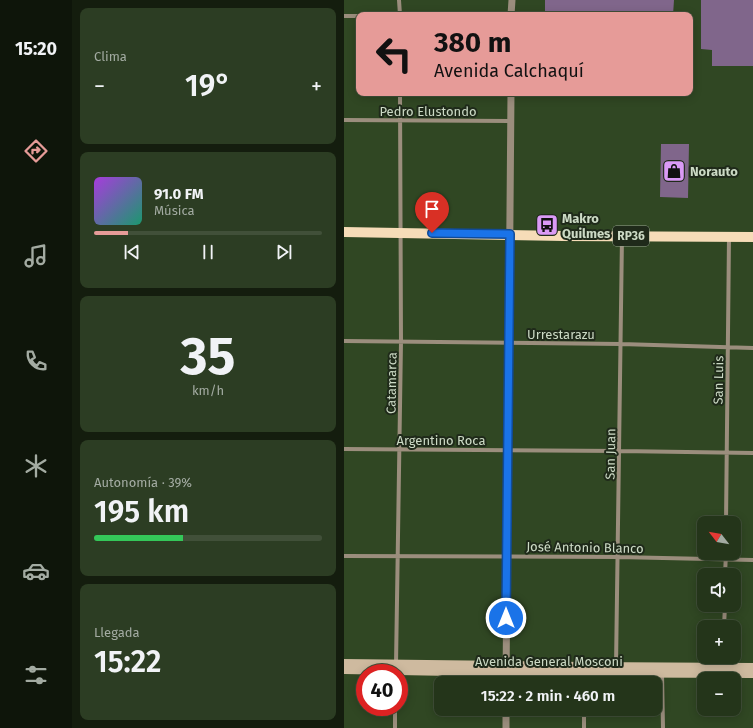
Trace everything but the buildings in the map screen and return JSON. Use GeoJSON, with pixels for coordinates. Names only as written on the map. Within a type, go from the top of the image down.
{"type":"FeatureCollection","features":[{"type":"Feature","properties":{"kind":"main road","name":"RP36"},"geometry":{"type":"LineString","coordinates":[[344,232],[753,237]]}},
{"type":"Feature","properties":{"kind":"main road","name":"Avenida General Mosconi"},"geometry":{"type":"LineString","coordinates":[[344,662],[359,664]]}},
{"type":"Feature","properties":{"kind":"main road","name":"Avenida General Mosconi"},"geometry":{"type":"LineString","coordinates":[[408,669],[723,670],[753,667]]}},
{"type":"Feature","properties":{"kind":"main road","name":"Avenida General Mosconi"},"geometry":{"type":"LineString","coordinates":[[344,670],[356,670]]}},
{"type":"Feature","properties":{"kind":"main road","name":"Avenida General Mosconi"},"geometry":{"type":"LineString","coordinates":[[723,670],[753,674]]}},
{"type":"Feature","properties":{"kind":"street"},"geometry":{"type":"LineString","coordinates":[[399,0],[400,12]]}},
{"type":"Feature","properties":{"kind":"street"},"geometry":{"type":"LineString","coordinates":[[512,0],[512,12]]}},
{"type":"Feature","properties":{"kind":"street"},"geometry":{"type":"LineString","coordinates":[[344,16],[356,16]]}},
{"type":"Feature","properties":{"kind":"street","name":"Catamarca"},"geometry":{"type":"LineString","coordinates":[[396,664],[401,342],[400,96]]}},
{"type":"Feature","properties":{"kind":"street"},"geometry":{"type":"LineString","coordinates":[[506,676],[511,96]]}},
{"type":"Feature","properties":{"kind":"street","name":"Pedro Elustondo"},"geometry":{"type":"LineString","coordinates":[[344,120],[511,121]]}},
{"type":"Feature","properties":{"kind":"street","name":"San Juan"},"geometry":{"type":"LineString","coordinates":[[616,670],[622,236]]}},
{"type":"Feature","properties":{"kind":"street","name":"San Luis"},"geometry":{"type":"LineString","coordinates":[[726,516],[729,237]]}},
{"type":"Feature","properties":{"kind":"street","name":"Urrestarazu"},"geometry":{"type":"LineString","coordinates":[[344,341],[621,344],[753,348]]}},
{"type":"Feature","properties":{"kind":"street","name":"Argentino Roca"},"geometry":{"type":"LineString","coordinates":[[344,450],[508,450],[753,453]]}},
{"type":"Feature","properties":{"kind":"street","name":"José Antonio Blanco"},"geometry":{"type":"LineString","coordinates":[[344,556],[618,557],[697,559]]}},
{"type":"Feature","properties":{"kind":"street"},"geometry":{"type":"LineString","coordinates":[[725,568],[726,560]]}},
{"type":"Feature","properties":{"kind":"street","name":"José Antonio Blanco"},"geometry":{"type":"LineString","coordinates":[[741,560],[753,560]]}},
{"type":"Feature","properties":{"kind":"street"},"geometry":{"type":"LineString","coordinates":[[723,664],[723,670]]}},
{"type":"Feature","properties":{"kind":"street"},"geometry":{"type":"LineString","coordinates":[[584,670],[584,676]]}},
{"type":"Feature","properties":{"kind":"street"},"geometry":{"type":"LineString","coordinates":[[662,670],[663,728]]}},
{"type":"Feature","properties":{"kind":"street"},"geometry":{"type":"LineString","coordinates":[[395,716],[395,728]]}},
{"type":"Feature","properties":{"kind":"street"},"geometry":{"type":"LineString","coordinates":[[506,716],[506,728]]}},
{"type":"Feature","properties":{"kind":"street"},"geometry":{"type":"LineString","coordinates":[[584,716],[584,728]]}},
{"type":"Feature","properties":{"kind":"place","name":"Norauto"},"geometry":{"type":"Point","coordinates":[674,171]}},
{"type":"Feature","properties":{"kind":"place","name":"Makro Quilmes"},"geometry":{"type":"Point","coordinates":[547,225]}},
{"type":"Feature","properties":{"kind":"route"},"geometry":{"type":"LineString","coordinates":[[432,233],[510,234],[506,618]]}}]}
